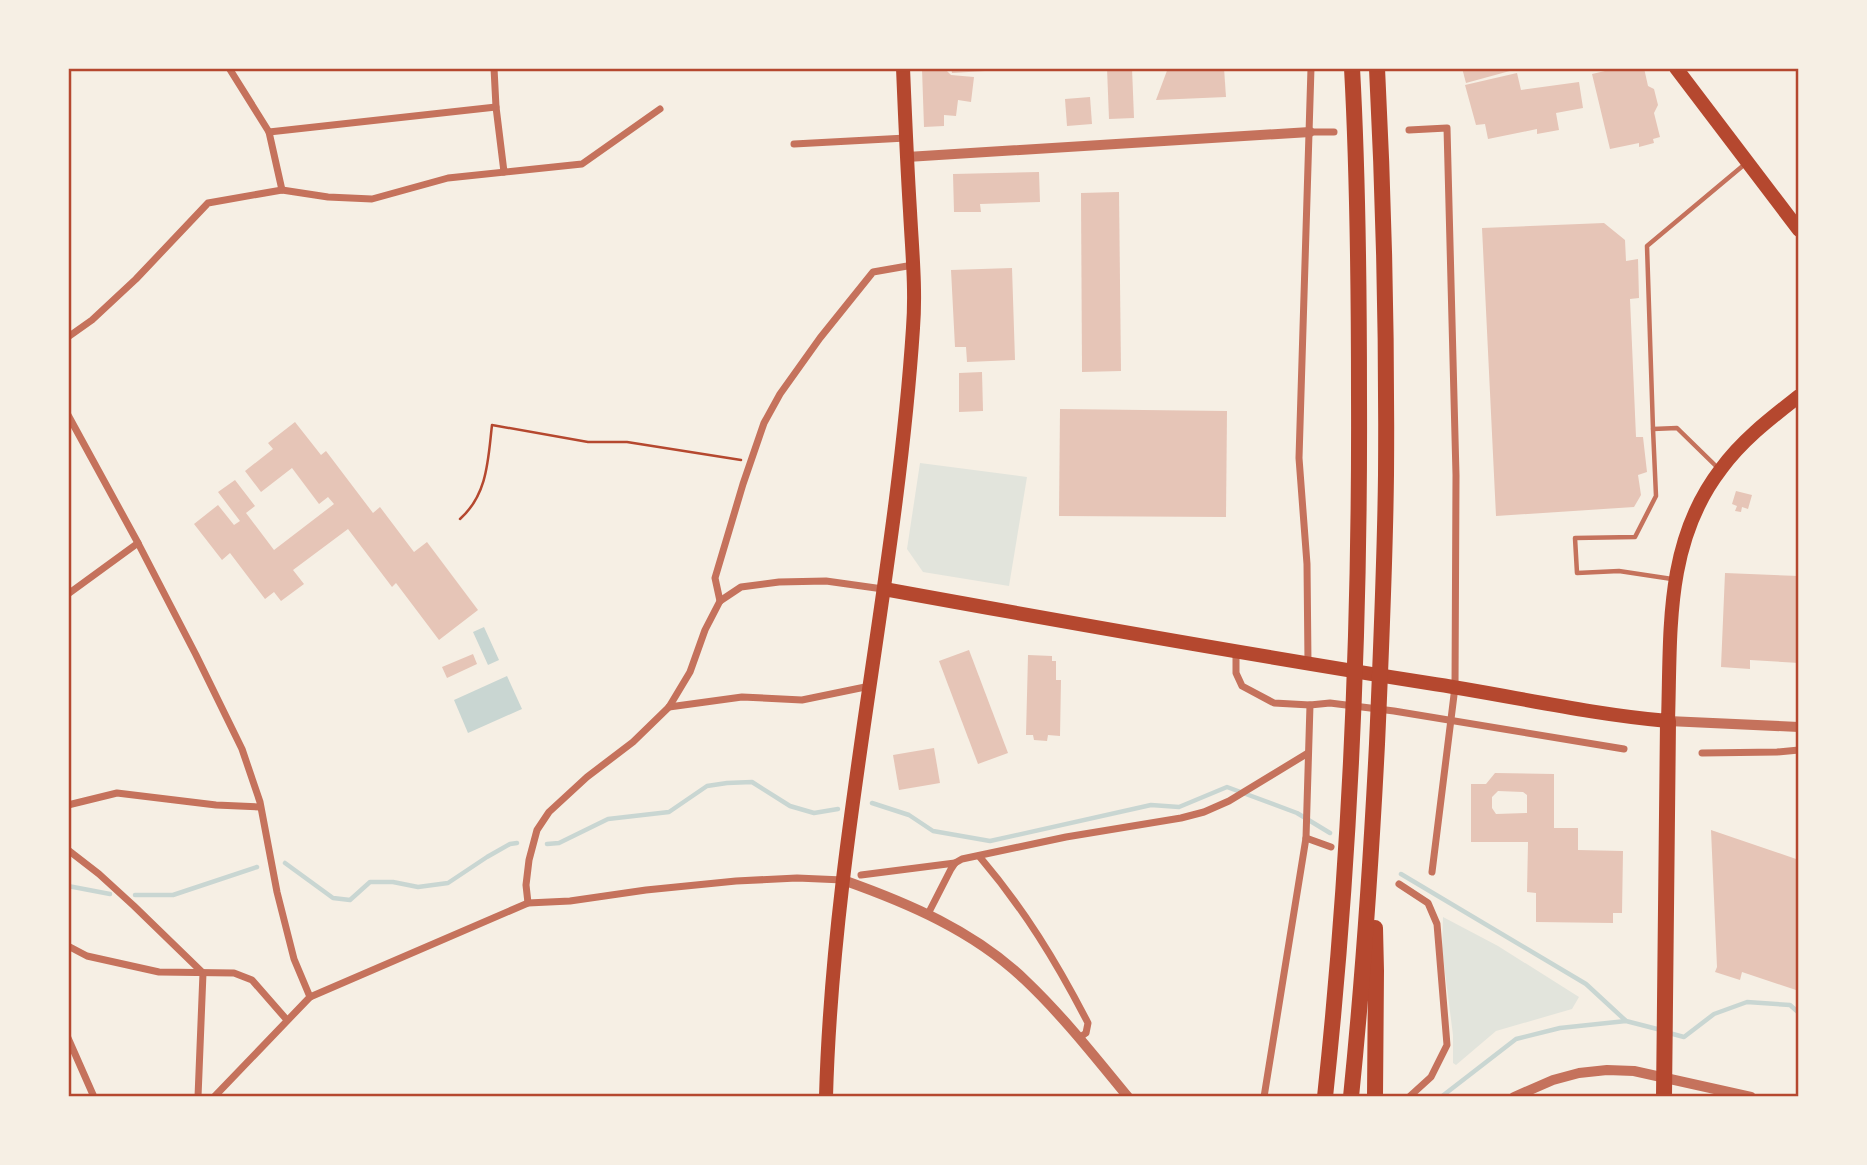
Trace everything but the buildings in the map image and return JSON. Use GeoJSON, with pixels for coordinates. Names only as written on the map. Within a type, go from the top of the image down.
{"type":"FeatureCollection","features":[{"type":"Feature","properties":{"kind":"highway"},"geometry":{"type":"LineString","coordinates":[[1325,1097],[1340,928],[1356,645],[1360,470],[1359,292],[1352,68]]}},
{"type":"Feature","properties":{"kind":"highway"},"geometry":{"type":"LineString","coordinates":[[1351,1097],[1372,842],[1386,475],[1385,309],[1377,68]]}},
{"type":"Feature","properties":{"kind":"highway"},"geometry":{"type":"LineString","coordinates":[[1664,1097],[1668,721]]}},
{"type":"Feature","properties":{"kind":"highway"},"geometry":{"type":"LineString","coordinates":[[1372,842],[1376,971],[1375,1097]]}},
{"type":"Feature","properties":{"kind":"highway"},"geometry":{"type":"LineString","coordinates":[[1319,1097],[1340,928]]}},
{"type":"Feature","properties":{"kind":"main road"},"geometry":{"type":"LineString","coordinates":[[826,1097],[830,1005],[843,880],[904,432],[913,325],[913,265],[903,68]]}},
{"type":"Feature","properties":{"kind":"main road"},"geometry":{"type":"LineString","coordinates":[[1676,68],[1799,230]]}},
{"type":"Feature","properties":{"kind":"main road"},"geometry":{"type":"LineString","coordinates":[[884,589],[1236,652],[1623,717],[1668,721],[1675,580],[1690,522],[1720,470],[1743,443],[1799,396]]}},
{"type":"Feature","properties":{"kind":"street"},"geometry":{"type":"LineString","coordinates":[[229,68],[269,132],[282,190]]}},
{"type":"Feature","properties":{"kind":"street"},"geometry":{"type":"LineString","coordinates":[[494,68],[496,107],[505,172]]}},
{"type":"Feature","properties":{"kind":"street"},"geometry":{"type":"LineString","coordinates":[[1308,663],[1307,564],[1299,458],[1311,68]]}},
{"type":"Feature","properties":{"kind":"street"},"geometry":{"type":"LineString","coordinates":[[269,132],[496,107]]}},
{"type":"Feature","properties":{"kind":"street"},"geometry":{"type":"LineString","coordinates":[[68,337],[92,320],[136,279],[208,203],[282,190],[328,197],[372,199],[448,178],[582,164],[660,109]]}},
{"type":"Feature","properties":{"kind":"street"},"geometry":{"type":"LineString","coordinates":[[1409,130],[1447,128],[1456,475],[1455,687],[1432,872]]}},
{"type":"Feature","properties":{"kind":"street"},"geometry":{"type":"LineString","coordinates":[[907,157],[1334,132]]}},
{"type":"Feature","properties":{"kind":"street"},"geometry":{"type":"LineString","coordinates":[[794,144],[906,138]]}},
{"type":"Feature","properties":{"kind":"street"},"geometry":{"type":"LineString","coordinates":[[720,601],[715,578],[764,423],[780,394],[820,338],[873,272],[913,265]]}},
{"type":"Feature","properties":{"kind":"street"},"geometry":{"type":"LineString","coordinates":[[68,415],[138,543],[242,749],[260,807],[294,959],[310,997]]}},
{"type":"Feature","properties":{"kind":"street"},"geometry":{"type":"LineString","coordinates":[[68,594],[138,543]]}},
{"type":"Feature","properties":{"kind":"street"},"geometry":{"type":"LineString","coordinates":[[528,903],[526,885],[529,860],[537,830],[549,812],[587,777],[633,742],[669,707],[690,672],[705,630],[720,601],[741,587],[779,582],[826,581],[884,589]]}},
{"type":"Feature","properties":{"kind":"street"},"geometry":{"type":"LineString","coordinates":[[1236,652],[1236,673],[1242,686],[1274,703],[1330,703],[1394,710],[1624,749]]}},
{"type":"Feature","properties":{"kind":"street"},"geometry":{"type":"LineString","coordinates":[[669,707],[742,697],[802,700],[870,686]]}},
{"type":"Feature","properties":{"kind":"street"},"geometry":{"type":"LineString","coordinates":[[1264,1097],[1307,838],[1310,705]]}},
{"type":"Feature","properties":{"kind":"street"},"geometry":{"type":"LineString","coordinates":[[1668,721],[1799,727]]}},
{"type":"Feature","properties":{"kind":"street"},"geometry":{"type":"LineString","coordinates":[[1702,752],[1799,750]]}},
{"type":"Feature","properties":{"kind":"street"},"geometry":{"type":"LineString","coordinates":[[861,875],[955,863],[962,859],[1066,837],[1204,812],[1248,790],[1308,753]]}},
{"type":"Feature","properties":{"kind":"street"},"geometry":{"type":"LineString","coordinates":[[68,805],[117,793],[216,805],[260,807]]}},
{"type":"Feature","properties":{"kind":"street"},"geometry":{"type":"LineString","coordinates":[[1307,838],[1331,846]]}},
{"type":"Feature","properties":{"kind":"street"},"geometry":{"type":"LineString","coordinates":[[68,850],[134,906],[203,973],[198,1097]]}},
{"type":"Feature","properties":{"kind":"street"},"geometry":{"type":"LineString","coordinates":[[979,856],[1013,897],[1050,952],[1088,1023],[1086,1032],[1079,1038]]}},
{"type":"Feature","properties":{"kind":"street"},"geometry":{"type":"LineString","coordinates":[[928,914],[955,863]]}},
{"type":"Feature","properties":{"kind":"street"},"geometry":{"type":"LineString","coordinates":[[214,1097],[310,997],[528,903],[570,901],[736,881],[797,878],[843,880],[887,895],[972,939],[1025,979],[1128,1097]]}},
{"type":"Feature","properties":{"kind":"street"},"geometry":{"type":"LineString","coordinates":[[1399,884],[1428,903],[1437,924],[1447,1045],[1431,1077],[1409,1097]]}},
{"type":"Feature","properties":{"kind":"street"},"geometry":{"type":"LineString","coordinates":[[68,946],[87,956],[159,972],[234,973],[252,980],[287,1020]]}},
{"type":"Feature","properties":{"kind":"street"},"geometry":{"type":"LineString","coordinates":[[68,1038],[94,1097]]}},
{"type":"Feature","properties":{"kind":"street"},"geometry":{"type":"LineString","coordinates":[[1514,1097],[1553,1080],[1606,1070],[1634,1071],[1715,1093],[1751,1097]]}},
{"type":"Feature","properties":{"kind":"lane"},"geometry":{"type":"LineString","coordinates":[[1675,580],[1619,571],[1577,573],[1575,538],[1635,537],[1656,496],[1647,246],[1747,162]]}},
{"type":"Feature","properties":{"kind":"lane"},"geometry":{"type":"LineString","coordinates":[[1653,429],[1677,428],[1720,470]]}},
{"type":"Feature","properties":{"kind":"path"},"geometry":{"type":"LineString","coordinates":[[460,519],[469,511],[486,478],[492,425],[588,442],[628,442],[751,461]]}},
{"type":"Feature","properties":{"kind":"shaded area"},"geometry":{"type":"Polygon","coordinates":[[[920,463],[1027,477],[1009,586],[923,572],[907,549],[920,463]]]}},
{"type":"Feature","properties":{"kind":"shaded area"},"geometry":{"type":"Polygon","coordinates":[[[484,627],[499,660],[488,665],[473,632],[484,627]]]}},
{"type":"Feature","properties":{"kind":"shaded area"},"geometry":{"type":"Polygon","coordinates":[[[507,676],[522,709],[468,733],[454,700],[507,676]]]}},
{"type":"Feature","properties":{"kind":"shaded area"},"geometry":{"type":"Polygon","coordinates":[[[1443,917],[1498,946],[1579,997],[1572,1009],[1496,1031],[1456,1065],[1453,1063],[1453,1035],[1442,949],[1443,917]]]}},
{"type":"Feature","properties":{"kind":"waterway"},"geometry":{"type":"LineString","coordinates":[[547,844],[559,843],[608,819],[669,812],[707,786],[727,783],[752,782],[790,806],[814,813],[838,809]]}},
{"type":"Feature","properties":{"kind":"waterway"},"geometry":{"type":"LineString","coordinates":[[872,803],[909,815],[933,831],[990,841],[1151,805],[1179,807],[1227,787],[1297,813],[1330,833]]}},
{"type":"Feature","properties":{"kind":"waterway"},"geometry":{"type":"LineString","coordinates":[[285,863],[333,898],[350,900],[370,882],[393,882],[418,887],[448,883],[487,857],[517,843]]}},
{"type":"Feature","properties":{"kind":"waterway"},"geometry":{"type":"LineString","coordinates":[[135,895],[173,895],[257,867]]}},
{"type":"Feature","properties":{"kind":"waterway"},"geometry":{"type":"LineString","coordinates":[[1401,874],[1586,984],[1625,1020]]}},
{"type":"Feature","properties":{"kind":"waterway"},"geometry":{"type":"LineString","coordinates":[[68,886],[110,894]]}},
{"type":"Feature","properties":{"kind":"waterway"},"geometry":{"type":"LineString","coordinates":[[1669,1033],[1684,1037],[1714,1014],[1747,1002],[1790,1005],[1799,1013]]}},
{"type":"Feature","properties":{"kind":"waterway"},"geometry":{"type":"LineString","coordinates":[[1441,1097],[1516,1039],[1560,1028],[1626,1021],[1661,1030]]}}]}
